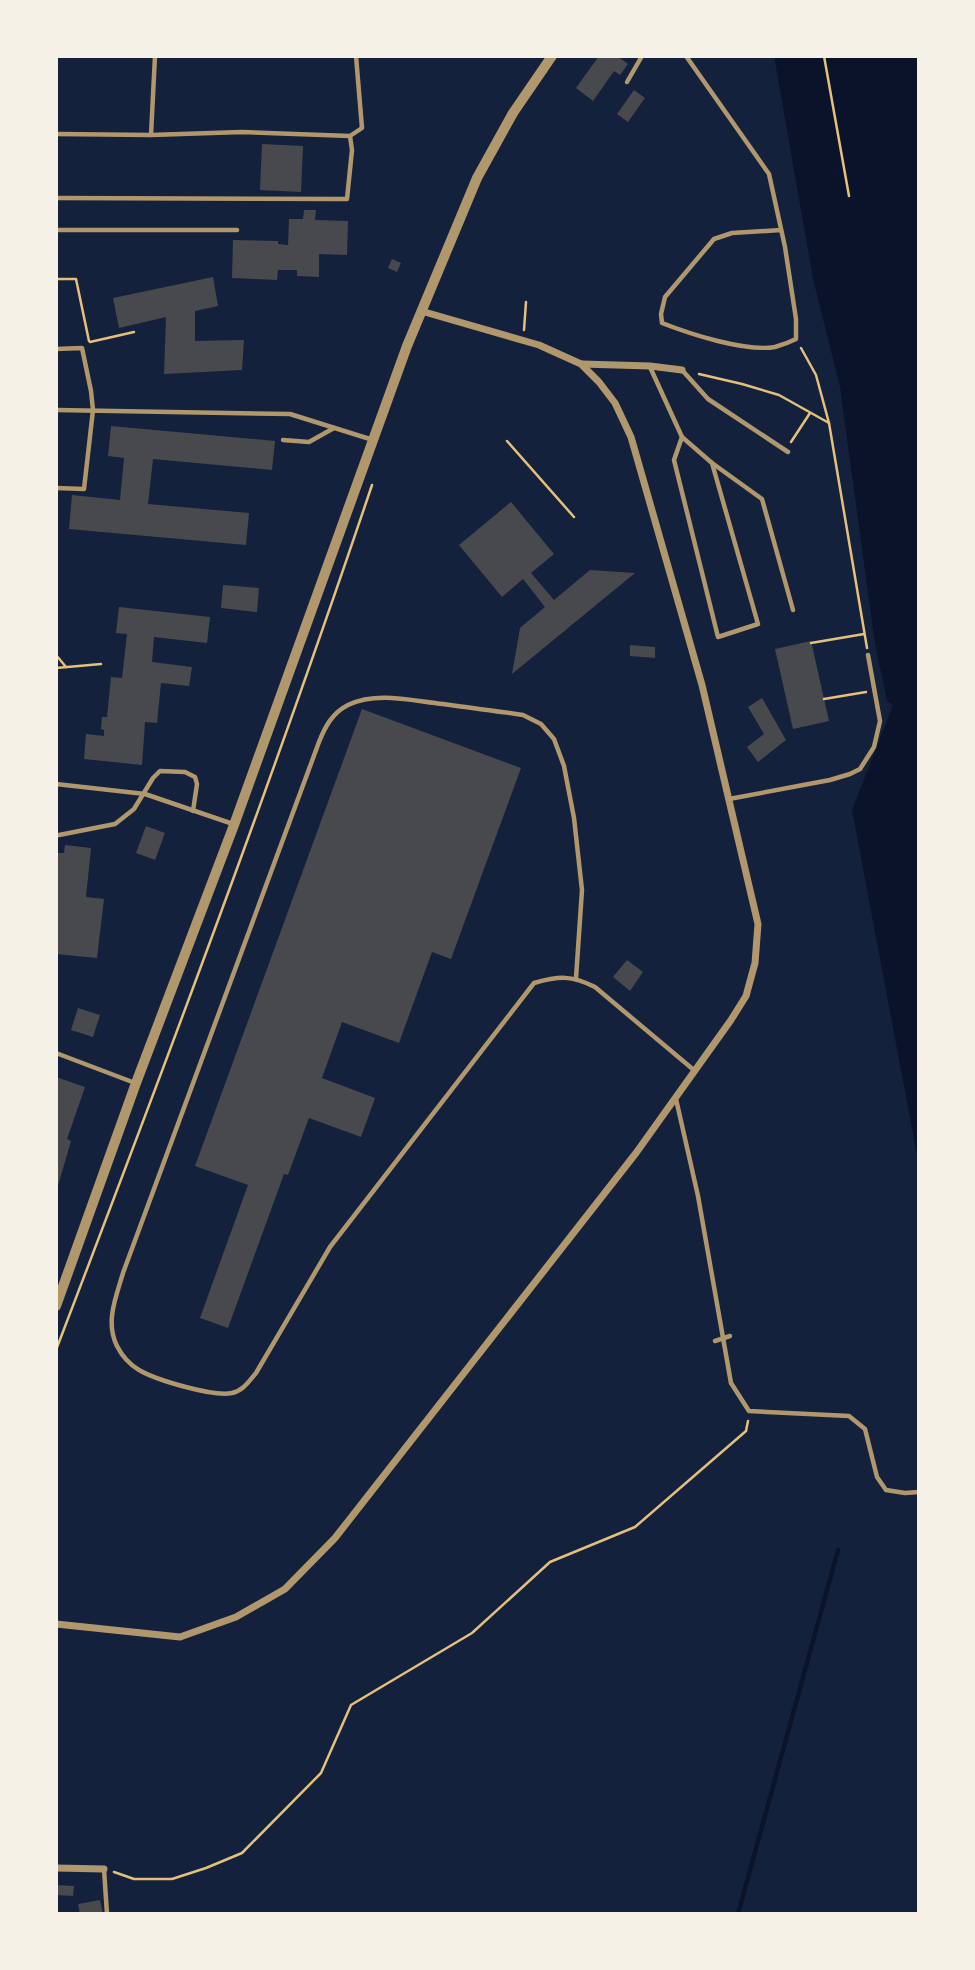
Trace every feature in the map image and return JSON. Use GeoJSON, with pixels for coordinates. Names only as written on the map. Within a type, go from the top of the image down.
{"type":"FeatureCollection","features":[{"type":"Feature","properties":{"kind":"street"},"geometry":{"type":"LineString","coordinates":[[56,1306],[421,311],[477,178],[513,113],[552,56]]}},
{"type":"Feature","properties":{"kind":"street"},"geometry":{"type":"LineString","coordinates":[[56,1624],[180,1637],[236,1617],[285,1589],[335,1538],[676,1100],[746,996],[755,963],[758,925],[702,685],[631,437],[615,403],[581,364],[539,345],[421,311]]}},
{"type":"Feature","properties":{"kind":"street"},"geometry":{"type":"LineString","coordinates":[[581,364],[682,370]]}},
{"type":"Feature","properties":{"kind":"street"},"geometry":{"type":"LineString","coordinates":[[56,1868],[104,1869]]}},
{"type":"Feature","properties":{"kind":"lane"},"geometry":{"type":"LineString","coordinates":[[151,135],[155,56]]}},
{"type":"Feature","properties":{"kind":"lane"},"geometry":{"type":"LineString","coordinates":[[56,134],[242,132],[350,135],[362,128],[356,56]]}},
{"type":"Feature","properties":{"kind":"lane"},"geometry":{"type":"LineString","coordinates":[[628,82],[642,56]]}},
{"type":"Feature","properties":{"kind":"lane"},"geometry":{"type":"LineString","coordinates":[[686,56],[769,174],[781,230],[796,320],[796,339],[775,347],[742,346],[693,335],[662,323],[665,297],[713,239],[732,233],[781,230]]}},
{"type":"Feature","properties":{"kind":"lane"},"geometry":{"type":"LineString","coordinates":[[56,198],[347,199],[352,150],[350,135]]}},
{"type":"Feature","properties":{"kind":"lane"},"geometry":{"type":"LineString","coordinates":[[56,230],[237,230]]}},
{"type":"Feature","properties":{"kind":"lane"},"geometry":{"type":"LineString","coordinates":[[56,349],[82,348],[93,410],[84,489],[56,488]]}},
{"type":"Feature","properties":{"kind":"lane"},"geometry":{"type":"LineString","coordinates":[[650,366],[682,437],[712,463],[762,499],[793,610]]}},
{"type":"Feature","properties":{"kind":"lane"},"geometry":{"type":"LineString","coordinates":[[682,370],[708,399],[787,451]]}},
{"type":"Feature","properties":{"kind":"lane"},"geometry":{"type":"LineString","coordinates":[[56,410],[290,414],[374,440]]}},
{"type":"Feature","properties":{"kind":"lane"},"geometry":{"type":"LineString","coordinates":[[283,440],[309,442],[334,428]]}},
{"type":"Feature","properties":{"kind":"lane"},"geometry":{"type":"LineString","coordinates":[[682,437],[674,460],[718,637],[758,624],[712,463]]}},
{"type":"Feature","properties":{"kind":"lane"},"geometry":{"type":"LineString","coordinates":[[729,799],[830,780],[860,769],[874,747],[880,721],[868,655]]}},
{"type":"Feature","properties":{"kind":"lane"},"geometry":{"type":"LineString","coordinates":[[576,978],[582,890],[574,818],[564,766],[554,739],[541,724],[523,715],[392,698],[364,699],[335,714],[326,724],[319,742],[123,1273],[112,1314],[112,1329],[116,1345],[126,1361],[141,1371],[215,1394],[233,1393],[245,1387],[256,1373],[330,1247],[534,983],[554,977],[576,978],[595,987],[695,1072]]}},
{"type":"Feature","properties":{"kind":"lane"},"geometry":{"type":"LineString","coordinates":[[59,835],[115,824],[134,809],[153,778],[164,771],[195,777],[197,784],[193,811]]}},
{"type":"Feature","properties":{"kind":"lane"},"geometry":{"type":"LineString","coordinates":[[56,783],[145,794],[233,825]]}},
{"type":"Feature","properties":{"kind":"lane"},"geometry":{"type":"LineString","coordinates":[[56,1053],[136,1083]]}},
{"type":"Feature","properties":{"kind":"lane"},"geometry":{"type":"LineString","coordinates":[[676,1100],[698,1196],[731,1383],[749,1411],[849,1416],[865,1429],[877,1477],[886,1490],[919,1492]]}},
{"type":"Feature","properties":{"kind":"lane"},"geometry":{"type":"LineString","coordinates":[[715,1341],[730,1336]]}},
{"type":"Feature","properties":{"kind":"lane"},"geometry":{"type":"LineString","coordinates":[[104,1869],[107,1914]]}},
{"type":"Feature","properties":{"kind":"path"},"geometry":{"type":"LineString","coordinates":[[824,56],[849,196]]}},
{"type":"Feature","properties":{"kind":"path"},"geometry":{"type":"LineString","coordinates":[[56,279],[76,279],[90,342]]}},
{"type":"Feature","properties":{"kind":"path"},"geometry":{"type":"LineString","coordinates":[[524,321],[526,302]]}},
{"type":"Feature","properties":{"kind":"path"},"geometry":{"type":"LineString","coordinates":[[82,348],[90,342],[134,332]]}},
{"type":"Feature","properties":{"kind":"path"},"geometry":{"type":"LineString","coordinates":[[796,339],[816,375],[829,423],[868,655]]}},
{"type":"Feature","properties":{"kind":"path"},"geometry":{"type":"LineString","coordinates":[[682,370],[742,383],[779,396],[829,423]]}},
{"type":"Feature","properties":{"kind":"path"},"geometry":{"type":"LineString","coordinates":[[787,451],[810,413]]}},
{"type":"Feature","properties":{"kind":"path"},"geometry":{"type":"LineString","coordinates":[[508,441],[574,517]]}},
{"type":"Feature","properties":{"kind":"path"},"geometry":{"type":"LineString","coordinates":[[56,1350],[308,675],[373,482]]}},
{"type":"Feature","properties":{"kind":"path"},"geometry":{"type":"LineString","coordinates":[[811,643],[864,634]]}},
{"type":"Feature","properties":{"kind":"path"},"geometry":{"type":"LineString","coordinates":[[56,655],[66,667]]}},
{"type":"Feature","properties":{"kind":"path"},"geometry":{"type":"LineString","coordinates":[[56,668],[101,664]]}},
{"type":"Feature","properties":{"kind":"path"},"geometry":{"type":"LineString","coordinates":[[824,699],[874,691]]}},
{"type":"Feature","properties":{"kind":"path"},"geometry":{"type":"LineString","coordinates":[[104,1869],[135,1878],[172,1879],[242,1853],[321,1773],[351,1705],[472,1633],[550,1562],[635,1527],[747,1431],[749,1411]]}},
{"type":"Feature","properties":{"kind":"water"},"geometry":{"type":"Polygon","coordinates":[[[774,56],[919,56],[919,1166],[852,810],[893,705],[887,701],[875,644],[840,387],[813,279],[774,56]]]}},
{"type":"Feature","properties":{"kind":"building"},"geometry":{"type":"Polygon","coordinates":[[[599,56],[617,56],[628,64],[620,75],[614,71],[593,101],[576,88],[599,56]]]}},
{"type":"Feature","properties":{"kind":"building"},"geometry":{"type":"Polygon","coordinates":[[[634,90],[645,98],[628,122],[617,114],[634,90]]]}},
{"type":"Feature","properties":{"kind":"building"},"geometry":{"type":"Polygon","coordinates":[[[262,144],[303,146],[301,192],[260,190],[262,144]]]}},
{"type":"Feature","properties":{"kind":"building"},"geometry":{"type":"Polygon","coordinates":[[[304,210],[316,210],[315,220],[348,221],[347,255],[319,254],[319,277],[297,276],[297,270],[278,270],[277,280],[232,278],[233,240],[278,241],[278,244],[288,245],[289,219],[303,219],[304,210]]]}},
{"type":"Feature","properties":{"kind":"building"},"geometry":{"type":"Polygon","coordinates":[[[392,259],[401,263],[397,272],[388,268],[392,259]]]}},
{"type":"Feature","properties":{"kind":"building"},"geometry":{"type":"Polygon","coordinates":[[[213,277],[218,306],[195,311],[195,341],[244,340],[242,370],[164,374],[166,317],[119,328],[113,298],[213,277]]]}},
{"type":"Feature","properties":{"kind":"building"},"geometry":{"type":"Polygon","coordinates":[[[111,426],[275,441],[272,470],[153,459],[148,504],[249,513],[246,545],[69,529],[72,495],[120,500],[124,458],[108,456],[111,426]]]}},
{"type":"Feature","properties":{"kind":"building"},"geometry":{"type":"Polygon","coordinates":[[[511,502],[554,554],[531,573],[554,600],[590,570],[635,573],[512,674],[520,628],[545,607],[523,579],[502,597],[459,545],[511,502]]]}},
{"type":"Feature","properties":{"kind":"building"},"geometry":{"type":"Polygon","coordinates":[[[223,585],[259,588],[257,612],[221,608],[223,585]]]}},
{"type":"Feature","properties":{"kind":"building"},"geometry":{"type":"Polygon","coordinates":[[[119,607],[210,617],[207,643],[154,637],[152,662],[192,667],[189,686],[161,683],[157,723],[145,722],[142,765],[84,759],[86,734],[104,736],[104,730],[101,729],[102,717],[107,717],[111,677],[122,678],[127,634],[116,633],[119,607]]]}},
{"type":"Feature","properties":{"kind":"building"},"geometry":{"type":"Polygon","coordinates":[[[811,641],[829,721],[793,729],[775,649],[811,641]]]}},
{"type":"Feature","properties":{"kind":"building"},"geometry":{"type":"Polygon","coordinates":[[[630,645],[655,647],[655,658],[630,656],[630,645]]]}},
{"type":"Feature","properties":{"kind":"building"},"geometry":{"type":"Polygon","coordinates":[[[762,698],[786,740],[758,762],[747,747],[764,734],[748,707],[762,698]]]}},
{"type":"Feature","properties":{"kind":"building"},"geometry":{"type":"Polygon","coordinates":[[[362,709],[521,768],[451,959],[432,952],[399,1043],[342,1022],[322,1078],[375,1098],[361,1137],[309,1118],[288,1175],[284,1174],[228,1328],[200,1318],[248,1185],[195,1166],[362,709]]]}},
{"type":"Feature","properties":{"kind":"building"},"geometry":{"type":"Polygon","coordinates":[[[146,826],[165,833],[155,860],[136,853],[146,826]]]}},
{"type":"Feature","properties":{"kind":"building"},"geometry":{"type":"Polygon","coordinates":[[[65,845],[91,848],[86,897],[104,899],[97,958],[56,954],[56,858],[57,853],[64,853],[65,845]]]}},
{"type":"Feature","properties":{"kind":"building"},"geometry":{"type":"Polygon","coordinates":[[[627,960],[643,972],[630,991],[613,977],[627,960]]]}},
{"type":"Feature","properties":{"kind":"building"},"geometry":{"type":"Polygon","coordinates":[[[78,1008],[100,1015],[93,1037],[71,1030],[78,1008]]]}},
{"type":"Feature","properties":{"kind":"building"},"geometry":{"type":"Polygon","coordinates":[[[56,1077],[85,1087],[67,1139],[71,1141],[57,1189],[56,1077]]]}},
{"type":"Feature","properties":{"kind":"building"},"geometry":{"type":"Polygon","coordinates":[[[56,1885],[74,1886],[73,1896],[56,1895],[56,1885]]]}},
{"type":"Feature","properties":{"kind":"building"},"geometry":{"type":"Polygon","coordinates":[[[100,1900],[103,1914],[80,1914],[78,1904],[100,1900]]]}},
{"type":"Feature","properties":{"kind":"waterway"},"geometry":{"type":"LineString","coordinates":[[738,1914],[838,1550]]}}]}
